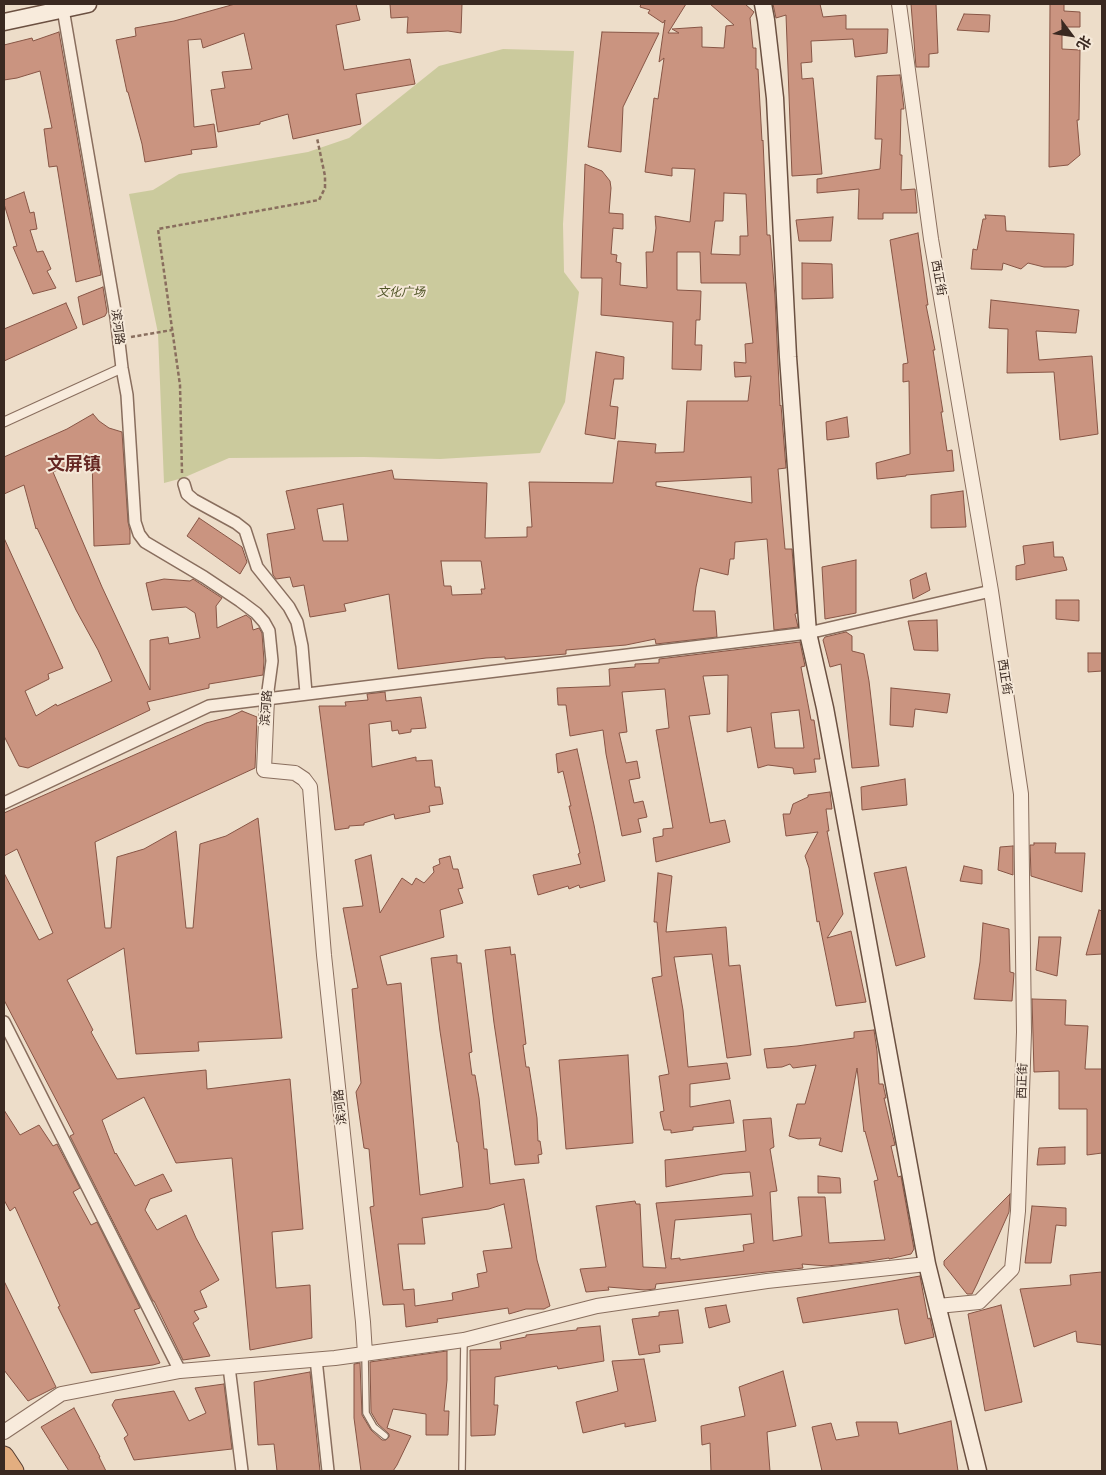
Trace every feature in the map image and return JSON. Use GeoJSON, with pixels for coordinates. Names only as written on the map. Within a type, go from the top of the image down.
{"type":"FeatureCollection","features":[{"type":"Feature","properties":{"kind":"highway"},"geometry":{"type":"LineString","coordinates":[[4,1456],[14,1471]]}},
{"type":"Feature","properties":{"kind":"main road"},"geometry":{"type":"LineString","coordinates":[[4,22],[88,4]]}},
{"type":"Feature","properties":{"kind":"main road"},"geometry":{"type":"LineString","coordinates":[[763,4],[775,98],[788,357],[808,633],[827,718],[927,1264],[978,1471]]}},
{"type":"Feature","properties":{"kind":"street","name":"西正街"},"geometry":{"type":"LineString","coordinates":[[899,4],[931,239],[991,592],[1022,794],[1024,1032],[1018,1211],[1012,1269],[979,1302],[938,1306]]}},
{"type":"Feature","properties":{"kind":"street","name":"滨河路"},"geometry":{"type":"LineString","coordinates":[[63,9],[116,317],[127,395],[134,511],[139,534],[145,542],[240,601],[256,613],[264,622],[269,631],[272,662],[267,698],[264,770],[295,773],[304,779],[310,787],[324,954],[365,1354]]}},
{"type":"Feature","properties":{"kind":"street"},"geometry":{"type":"LineString","coordinates":[[4,422],[122,368]]}},
{"type":"Feature","properties":{"kind":"street"},"geometry":{"type":"LineString","coordinates":[[184,484],[187,494],[194,500],[245,530],[257,567],[289,607],[297,622],[302,646],[306,693]]}},
{"type":"Feature","properties":{"kind":"street"},"geometry":{"type":"LineString","coordinates":[[4,803],[209,706],[808,633],[991,592]]}},
{"type":"Feature","properties":{"kind":"street"},"geometry":{"type":"LineString","coordinates":[[4,1022],[180,1371]]}},
{"type":"Feature","properties":{"kind":"street"},"geometry":{"type":"LineString","coordinates":[[4,1432],[61,1394],[180,1371],[316,1360],[464,1340],[597,1306],[767,1281],[927,1264]]}},
{"type":"Feature","properties":{"kind":"street"},"geometry":{"type":"LineString","coordinates":[[316,1360],[328,1471]]}},
{"type":"Feature","properties":{"kind":"street"},"geometry":{"type":"LineString","coordinates":[[229,1367],[242,1471]]}},
{"type":"Feature","properties":{"kind":"lane"},"geometry":{"type":"LineString","coordinates":[[462,1471],[464,1340]]}},
{"type":"Feature","properties":{"kind":"lane","name":"滨河路"},"geometry":{"type":"LineString","coordinates":[[365,1354],[366,1413],[374,1427],[385,1436]]}},
{"type":"Feature","properties":{"kind":"path"},"geometry":{"type":"LineString","coordinates":[[184,484],[181,461],[180,385],[158,229],[319,200],[325,188],[325,176],[317,138]]}},
{"type":"Feature","properties":{"kind":"path"},"geometry":{"type":"LineString","coordinates":[[132,337],[172,330]]}},
{"type":"Feature","properties":{"kind":"green space","name":"文化广场"},"geometry":{"type":"Polygon","coordinates":[[[503,49],[574,51],[563,224],[564,272],[579,292],[565,402],[540,453],[440,459],[364,457],[229,458],[183,478],[164,483],[158,333],[129,194],[153,190],[179,174],[308,152],[349,138],[439,66],[503,49]]]}},
{"type":"Feature","properties":{"kind":"building"},"geometry":{"type":"Polygon","coordinates":[[[235,4],[356,4],[360,20],[336,25],[344,70],[410,59],[415,84],[356,94],[361,124],[293,139],[288,114],[260,122],[260,124],[218,132],[211,90],[225,88],[222,72],[252,69],[244,33],[203,48],[201,39],[188,40],[194,127],[214,124],[217,147],[191,150],[192,154],[145,162],[116,40],[136,36],[135,28],[174,21],[235,4]]]}},
{"type":"Feature","properties":{"kind":"building"},"geometry":{"type":"Polygon","coordinates":[[[390,4],[462,4],[461,33],[448,31],[407,33],[408,17],[391,18],[390,4]]]}},
{"type":"Feature","properties":{"kind":"building"},"geometry":{"type":"Polygon","coordinates":[[[641,4],[686,4],[668,33],[679,33],[672,29],[702,27],[702,47],[724,48],[726,26],[734,25],[710,4],[745,4],[754,12],[750,18],[753,48],[756,48],[756,69],[758,69],[767,235],[770,235],[780,406],[786,468],[778,469],[785,549],[792,549],[797,613],[795,614],[798,627],[774,630],[767,539],[735,542],[734,559],[730,559],[728,575],[700,568],[696,587],[693,611],[715,611],[717,637],[656,644],[655,639],[626,645],[566,650],[566,654],[505,659],[505,657],[486,658],[398,669],[389,594],[344,604],[346,611],[310,617],[304,585],[293,587],[290,577],[276,579],[273,575],[267,534],[295,529],[286,491],[392,470],[394,479],[487,483],[485,538],[527,537],[527,527],[532,527],[529,482],[613,483],[618,441],[656,444],[655,453],[684,452],[687,401],[748,401],[751,376],[735,377],[734,362],[746,363],[745,344],[753,343],[746,283],[701,283],[700,252],[677,252],[677,290],[701,291],[700,320],[696,320],[695,345],[702,345],[701,370],[672,369],[673,322],[601,315],[602,278],[581,278],[585,164],[602,171],[610,181],[609,213],[623,214],[623,229],[613,228],[611,254],[617,255],[616,262],[621,263],[620,285],[647,288],[646,252],[653,252],[656,228],[655,216],[690,222],[695,169],[672,168],[672,176],[645,172],[654,98],[658,99],[664,58],[659,62],[665,20],[663,23],[648,13],[650,10],[640,7],[641,4]],[[724,193],[723,221],[715,221],[711,254],[740,255],[740,236],[748,236],[746,194],[724,193]],[[751,477],[656,482],[656,486],[752,503],[751,477]],[[343,504],[317,509],[323,541],[348,541],[343,504]],[[441,561],[444,586],[451,586],[452,595],[482,594],[481,589],[485,589],[481,561],[441,561]]]}},
{"type":"Feature","properties":{"kind":"building"},"geometry":{"type":"Polygon","coordinates":[[[773,4],[820,4],[823,17],[846,15],[846,29],[888,29],[887,53],[855,57],[853,39],[811,41],[812,62],[801,63],[802,79],[813,78],[822,174],[792,176],[786,15],[776,18],[773,4]]]}},
{"type":"Feature","properties":{"kind":"building"},"geometry":{"type":"Polygon","coordinates":[[[911,4],[936,4],[938,53],[929,54],[929,67],[916,67],[911,4]]]}},
{"type":"Feature","properties":{"kind":"building"},"geometry":{"type":"Polygon","coordinates":[[[1050,4],[1064,4],[1064,11],[1080,12],[1080,27],[1062,27],[1062,49],[1080,50],[1079,120],[1077,120],[1080,155],[1068,165],[1049,167],[1050,4]]]}},
{"type":"Feature","properties":{"kind":"building"},"geometry":{"type":"Polygon","coordinates":[[[964,14],[990,15],[989,32],[957,30],[964,14]]]}},
{"type":"Feature","properties":{"kind":"building"},"geometry":{"type":"Polygon","coordinates":[[[59,32],[101,275],[76,282],[57,166],[49,167],[44,129],[52,128],[40,71],[4,80],[4,45],[32,38],[33,41],[59,32]]]}},
{"type":"Feature","properties":{"kind":"building"},"geometry":{"type":"Polygon","coordinates":[[[602,32],[659,33],[623,107],[621,152],[588,147],[602,32]]]}},
{"type":"Feature","properties":{"kind":"building"},"geometry":{"type":"Polygon","coordinates":[[[900,75],[904,109],[901,109],[901,190],[915,189],[917,213],[883,213],[883,219],[858,219],[859,189],[817,193],[817,179],[880,169],[882,139],[875,139],[877,76],[900,75]]]}},
{"type":"Feature","properties":{"kind":"building"},"geometry":{"type":"Polygon","coordinates":[[[24,192],[30,213],[34,212],[37,229],[30,230],[37,252],[43,251],[51,269],[47,271],[56,288],[33,294],[13,247],[17,246],[4,204],[4,200],[24,192]]]}},
{"type":"Feature","properties":{"kind":"building"},"geometry":{"type":"Polygon","coordinates":[[[985,215],[1005,216],[1006,231],[1074,234],[1073,265],[1066,267],[1044,267],[1028,263],[1021,269],[1003,263],[1002,270],[971,269],[973,249],[977,250],[983,219],[986,219],[985,215]]]}},
{"type":"Feature","properties":{"kind":"building"},"geometry":{"type":"Polygon","coordinates":[[[833,217],[831,241],[799,241],[796,220],[833,217]]]}},
{"type":"Feature","properties":{"kind":"building"},"geometry":{"type":"Polygon","coordinates":[[[918,233],[928,305],[926,305],[935,350],[933,350],[943,412],[941,412],[947,451],[952,450],[954,471],[877,479],[876,463],[910,454],[909,381],[903,382],[903,364],[908,363],[890,240],[918,233]]]}},
{"type":"Feature","properties":{"kind":"building"},"geometry":{"type":"Polygon","coordinates":[[[802,263],[832,264],[833,298],[802,299],[802,263]]]}},
{"type":"Feature","properties":{"kind":"building"},"geometry":{"type":"Polygon","coordinates":[[[103,287],[107,312],[105,316],[83,325],[78,297],[103,287]]]}},
{"type":"Feature","properties":{"kind":"building"},"geometry":{"type":"Polygon","coordinates":[[[991,300],[1079,310],[1076,333],[1036,331],[1039,360],[1092,356],[1098,434],[1060,440],[1054,372],[1007,373],[1008,329],[989,328],[991,300]]]}},
{"type":"Feature","properties":{"kind":"building"},"geometry":{"type":"Polygon","coordinates":[[[66,303],[77,328],[4,361],[4,329],[66,303]]]}},
{"type":"Feature","properties":{"kind":"building"},"geometry":{"type":"Polygon","coordinates":[[[596,352],[624,357],[623,379],[614,379],[610,406],[618,407],[615,439],[585,434],[596,352]]]}},
{"type":"Feature","properties":{"kind":"building"},"geometry":{"type":"Polygon","coordinates":[[[93,414],[109,428],[122,432],[130,544],[94,546],[92,454],[53,472],[102,587],[150,690],[150,640],[168,637],[169,644],[200,638],[195,613],[186,607],[152,610],[146,583],[164,579],[190,581],[193,579],[222,598],[216,606],[217,628],[246,615],[251,619],[253,630],[259,628],[262,633],[263,675],[209,684],[209,688],[147,702],[150,710],[28,768],[19,766],[4,736],[4,538],[63,668],[48,674],[49,679],[25,691],[36,716],[56,704],[57,706],[112,681],[36,529],[24,485],[4,494],[4,457],[67,429],[93,414]]]}},
{"type":"Feature","properties":{"kind":"building"},"geometry":{"type":"Polygon","coordinates":[[[847,417],[849,437],[827,440],[826,422],[847,417]]]}},
{"type":"Feature","properties":{"kind":"building"},"geometry":{"type":"Polygon","coordinates":[[[963,491],[966,527],[931,528],[931,495],[963,491]]]}},
{"type":"Feature","properties":{"kind":"building"},"geometry":{"type":"Polygon","coordinates":[[[199,518],[242,547],[247,562],[240,574],[187,536],[199,518]]]}},
{"type":"Feature","properties":{"kind":"building"},"geometry":{"type":"Polygon","coordinates":[[[1053,542],[1054,557],[1063,557],[1067,570],[1016,580],[1016,566],[1025,564],[1023,546],[1053,542]]]}},
{"type":"Feature","properties":{"kind":"building"},"geometry":{"type":"Polygon","coordinates":[[[856,560],[856,613],[825,619],[822,567],[856,560]]]}},
{"type":"Feature","properties":{"kind":"building"},"geometry":{"type":"Polygon","coordinates":[[[926,573],[930,590],[913,599],[910,580],[926,573]]]}},
{"type":"Feature","properties":{"kind":"building"},"geometry":{"type":"Polygon","coordinates":[[[1056,600],[1079,600],[1079,621],[1056,619],[1056,600]]]}},
{"type":"Feature","properties":{"kind":"building"},"geometry":{"type":"Polygon","coordinates":[[[937,620],[938,651],[914,650],[908,621],[937,620]]]}},
{"type":"Feature","properties":{"kind":"building"},"geometry":{"type":"Polygon","coordinates":[[[846,632],[852,636],[852,651],[864,654],[879,766],[852,768],[841,664],[830,667],[823,640],[825,637],[846,632]]]}},
{"type":"Feature","properties":{"kind":"building"},"geometry":{"type":"Polygon","coordinates":[[[800,642],[805,666],[801,667],[811,720],[814,720],[820,759],[814,759],[816,772],[794,774],[793,768],[768,765],[758,768],[751,727],[727,732],[728,675],[703,676],[710,714],[689,716],[710,823],[725,820],[730,842],[656,862],[653,838],[663,836],[663,829],[673,828],[656,730],[669,728],[665,689],[622,692],[627,732],[619,733],[626,763],[637,761],[640,778],[629,780],[634,803],[643,801],[647,817],[638,819],[641,832],[622,836],[603,730],[570,736],[566,705],[558,705],[557,688],[610,686],[609,669],[635,667],[635,664],[659,663],[659,659],[800,642]],[[799,710],[771,713],[775,748],[804,748],[799,710]]]}},
{"type":"Feature","properties":{"kind":"building"},"geometry":{"type":"Polygon","coordinates":[[[1088,653],[1102,653],[1102,671],[1088,672],[1088,653]]]}},
{"type":"Feature","properties":{"kind":"building"},"geometry":{"type":"Polygon","coordinates":[[[891,688],[950,694],[947,713],[915,709],[913,727],[890,725],[891,688]]]}},
{"type":"Feature","properties":{"kind":"building"},"geometry":{"type":"Polygon","coordinates":[[[385,692],[386,701],[421,697],[426,728],[411,729],[411,732],[399,734],[398,730],[392,731],[391,721],[369,724],[372,767],[416,757],[416,761],[432,760],[435,787],[440,787],[443,804],[429,806],[430,812],[395,819],[394,814],[364,823],[364,825],[349,826],[349,828],[335,830],[319,706],[346,706],[345,702],[368,700],[367,694],[385,692]]]}},
{"type":"Feature","properties":{"kind":"building"},"geometry":{"type":"Polygon","coordinates":[[[242,711],[257,717],[255,768],[95,842],[105,928],[111,928],[117,857],[144,849],[176,831],[186,928],[193,928],[200,844],[226,836],[258,818],[282,1038],[198,1042],[199,1051],[136,1054],[124,948],[67,980],[93,1030],[91,1032],[117,1079],[206,1070],[207,1089],[290,1079],[303,1229],[272,1232],[276,1288],[310,1285],[312,1338],[250,1350],[232,1158],[176,1163],[144,1097],[102,1120],[115,1154],[135,1186],[163,1174],[172,1191],[150,1199],[145,1210],[157,1230],[186,1215],[219,1280],[200,1291],[207,1307],[194,1311],[199,1319],[193,1323],[210,1356],[183,1360],[70,1136],[74,1134],[4,1000],[4,873],[39,940],[53,933],[17,849],[4,856],[4,813],[206,723],[229,717],[242,711]]]}},
{"type":"Feature","properties":{"kind":"building"},"geometry":{"type":"Polygon","coordinates":[[[577,749],[605,881],[580,888],[579,885],[569,889],[568,886],[538,895],[533,875],[581,864],[569,806],[571,806],[563,771],[558,773],[556,754],[577,749]]]}},
{"type":"Feature","properties":{"kind":"building"},"geometry":{"type":"Polygon","coordinates":[[[905,779],[907,805],[862,810],[861,787],[905,779]]]}},
{"type":"Feature","properties":{"kind":"building"},"geometry":{"type":"Polygon","coordinates":[[[830,792],[832,809],[826,809],[829,831],[827,831],[843,914],[827,938],[851,931],[866,1002],[836,1006],[819,921],[817,922],[809,868],[805,856],[818,832],[786,836],[783,814],[790,814],[793,804],[808,797],[808,795],[830,792]]]}},
{"type":"Feature","properties":{"kind":"building"},"geometry":{"type":"Polygon","coordinates":[[[1034,843],[1056,843],[1055,853],[1085,853],[1082,892],[1031,876],[1030,845],[1034,845],[1034,843]]]}},
{"type":"Feature","properties":{"kind":"building"},"geometry":{"type":"Polygon","coordinates":[[[1013,846],[1013,875],[998,870],[1000,847],[1013,846]]]}},
{"type":"Feature","properties":{"kind":"building"},"geometry":{"type":"Polygon","coordinates":[[[371,855],[380,913],[402,878],[412,885],[416,878],[424,883],[434,872],[433,867],[440,864],[439,859],[450,856],[453,869],[458,869],[463,888],[458,889],[463,903],[440,910],[444,937],[380,956],[387,985],[401,983],[420,1195],[463,1187],[431,958],[457,955],[457,963],[461,963],[472,1052],[469,1053],[472,1075],[475,1075],[479,1098],[484,1149],[487,1149],[490,1184],[524,1179],[537,1260],[550,1306],[544,1309],[526,1309],[509,1314],[508,1308],[437,1319],[438,1322],[406,1327],[404,1304],[383,1305],[370,1207],[374,1206],[369,1149],[364,1148],[356,1092],[361,1083],[352,989],[358,988],[343,908],[363,906],[355,860],[371,855]],[[504,1204],[489,1209],[422,1218],[425,1244],[398,1244],[403,1290],[414,1289],[415,1306],[453,1300],[452,1293],[479,1287],[477,1274],[487,1272],[483,1251],[512,1248],[504,1204]]]}},
{"type":"Feature","properties":{"kind":"building"},"geometry":{"type":"Polygon","coordinates":[[[964,866],[982,870],[982,884],[960,881],[964,866]]]}},
{"type":"Feature","properties":{"kind":"building"},"geometry":{"type":"Polygon","coordinates":[[[906,867],[925,957],[896,966],[874,873],[906,867]]]}},
{"type":"Feature","properties":{"kind":"building"},"geometry":{"type":"Polygon","coordinates":[[[658,873],[672,876],[666,932],[726,927],[729,966],[740,965],[751,1055],[727,1058],[712,954],[674,957],[683,1010],[688,1067],[727,1063],[730,1079],[690,1084],[690,1107],[730,1100],[734,1123],[693,1127],[693,1130],[671,1133],[671,1130],[664,1130],[660,1112],[664,1111],[659,1076],[669,1074],[652,978],[662,976],[657,922],[654,922],[658,873]]]}},
{"type":"Feature","properties":{"kind":"building"},"geometry":{"type":"Polygon","coordinates":[[[1099,910],[1102,911],[1102,954],[1086,955],[1099,910]]]}},
{"type":"Feature","properties":{"kind":"building"},"geometry":{"type":"Polygon","coordinates":[[[983,923],[1009,929],[1010,972],[1014,973],[1012,1001],[974,999],[980,962],[983,923]]]}},
{"type":"Feature","properties":{"kind":"building"},"geometry":{"type":"Polygon","coordinates":[[[1039,937],[1061,937],[1057,976],[1036,970],[1039,937]]]}},
{"type":"Feature","properties":{"kind":"building"},"geometry":{"type":"Polygon","coordinates":[[[510,947],[511,955],[515,954],[526,1044],[523,1045],[526,1067],[529,1067],[537,1118],[538,1141],[540,1141],[542,1154],[538,1155],[539,1163],[515,1165],[485,950],[510,947]]]}},
{"type":"Feature","properties":{"kind":"building"},"geometry":{"type":"Polygon","coordinates":[[[1032,999],[1066,1000],[1065,1025],[1088,1026],[1085,1069],[1102,1069],[1102,1153],[1087,1155],[1087,1109],[1059,1109],[1059,1071],[1034,1072],[1032,999]]]}},
{"type":"Feature","properties":{"kind":"building"},"geometry":{"type":"Polygon","coordinates":[[[874,1030],[879,1084],[883,1084],[886,1098],[884,1098],[895,1145],[891,1146],[898,1177],[901,1176],[914,1249],[911,1254],[889,1259],[827,1266],[802,1264],[803,1268],[656,1284],[655,1289],[608,1287],[609,1290],[586,1292],[580,1269],[606,1267],[596,1206],[635,1201],[636,1204],[640,1204],[643,1267],[666,1268],[656,1203],[753,1196],[750,1172],[723,1174],[666,1187],[665,1160],[746,1151],[743,1120],[771,1118],[774,1147],[770,1149],[777,1191],[770,1192],[773,1241],[802,1236],[798,1197],[825,1197],[829,1243],[885,1240],[874,1181],[878,1180],[864,1132],[857,1068],[842,1152],[819,1145],[821,1138],[798,1139],[789,1136],[797,1104],[805,1104],[816,1065],[793,1068],[790,1064],[782,1067],[767,1068],[764,1049],[854,1038],[854,1032],[874,1030]],[[751,1214],[675,1220],[671,1259],[680,1258],[680,1260],[744,1251],[743,1245],[754,1243],[751,1214]]]}},
{"type":"Feature","properties":{"kind":"building"},"geometry":{"type":"Polygon","coordinates":[[[628,1055],[633,1143],[566,1149],[559,1060],[628,1055]]]}},
{"type":"Feature","properties":{"kind":"building"},"geometry":{"type":"Polygon","coordinates":[[[4,1110],[20,1135],[39,1125],[53,1146],[57,1144],[80,1188],[73,1192],[91,1225],[97,1222],[140,1308],[134,1310],[160,1363],[91,1373],[58,1307],[60,1306],[15,1207],[10,1211],[4,1200],[4,1110]]]}},
{"type":"Feature","properties":{"kind":"building"},"geometry":{"type":"Polygon","coordinates":[[[1065,1147],[1065,1164],[1037,1165],[1039,1148],[1065,1147]]]}},
{"type":"Feature","properties":{"kind":"building"},"geometry":{"type":"Polygon","coordinates":[[[818,1176],[840,1178],[841,1193],[818,1193],[818,1176]]]}},
{"type":"Feature","properties":{"kind":"building"},"geometry":{"type":"Polygon","coordinates":[[[1010,1194],[1009,1212],[972,1294],[967,1294],[944,1265],[944,1261],[1010,1194]]]}},
{"type":"Feature","properties":{"kind":"building"},"geometry":{"type":"Polygon","coordinates":[[[1032,1206],[1066,1208],[1066,1226],[1056,1225],[1051,1263],[1025,1263],[1032,1206]]]}},
{"type":"Feature","properties":{"kind":"building"},"geometry":{"type":"Polygon","coordinates":[[[1102,1272],[1102,1345],[1077,1342],[1076,1331],[1034,1347],[1020,1289],[1071,1285],[1070,1275],[1102,1272]]]}},
{"type":"Feature","properties":{"kind":"building"},"geometry":{"type":"Polygon","coordinates":[[[920,1276],[928,1319],[930,1318],[934,1337],[905,1344],[898,1309],[803,1323],[797,1298],[920,1276]]]}},
{"type":"Feature","properties":{"kind":"building"},"geometry":{"type":"Polygon","coordinates":[[[4,1281],[56,1387],[28,1401],[4,1370],[4,1281]]]}},
{"type":"Feature","properties":{"kind":"building"},"geometry":{"type":"Polygon","coordinates":[[[726,1305],[730,1322],[709,1328],[705,1308],[726,1305]]]}},
{"type":"Feature","properties":{"kind":"building"},"geometry":{"type":"Polygon","coordinates":[[[1001,1305],[1022,1402],[985,1411],[968,1314],[1001,1305]]]}},
{"type":"Feature","properties":{"kind":"building"},"geometry":{"type":"Polygon","coordinates":[[[678,1310],[683,1343],[659,1345],[660,1352],[639,1355],[632,1319],[659,1316],[659,1312],[678,1310]]]}},
{"type":"Feature","properties":{"kind":"building"},"geometry":{"type":"Polygon","coordinates":[[[600,1326],[604,1361],[558,1369],[557,1366],[495,1377],[494,1405],[498,1405],[495,1435],[471,1436],[470,1350],[501,1349],[500,1342],[526,1337],[526,1335],[600,1326]]]}},
{"type":"Feature","properties":{"kind":"building"},"geometry":{"type":"Polygon","coordinates":[[[447,1351],[444,1411],[449,1411],[448,1435],[426,1435],[426,1414],[393,1409],[387,1428],[411,1436],[397,1465],[393,1471],[361,1471],[354,1418],[354,1364],[360,1363],[362,1415],[371,1430],[382,1440],[386,1440],[389,1434],[378,1424],[371,1412],[370,1362],[447,1351]]]}},
{"type":"Feature","properties":{"kind":"building"},"geometry":{"type":"Polygon","coordinates":[[[644,1359],[656,1421],[625,1427],[625,1423],[583,1433],[576,1402],[618,1391],[612,1361],[644,1359]]]}},
{"type":"Feature","properties":{"kind":"building"},"geometry":{"type":"Polygon","coordinates":[[[783,1371],[796,1426],[767,1432],[770,1471],[711,1471],[710,1443],[702,1445],[701,1426],[745,1416],[739,1387],[783,1371]]]}},
{"type":"Feature","properties":{"kind":"building"},"geometry":{"type":"Polygon","coordinates":[[[310,1372],[320,1471],[277,1471],[274,1444],[258,1445],[254,1382],[310,1372]]]}},
{"type":"Feature","properties":{"kind":"building"},"geometry":{"type":"Polygon","coordinates":[[[224,1384],[232,1449],[134,1460],[124,1438],[128,1435],[112,1405],[115,1400],[174,1391],[189,1421],[206,1413],[195,1388],[224,1384]]]}},
{"type":"Feature","properties":{"kind":"building"},"geometry":{"type":"Polygon","coordinates":[[[74,1408],[106,1471],[69,1471],[41,1427],[74,1408]]]}},
{"type":"Feature","properties":{"kind":"building"},"geometry":{"type":"Polygon","coordinates":[[[951,1421],[958,1471],[822,1471],[812,1427],[831,1423],[836,1440],[859,1436],[856,1422],[897,1422],[899,1434],[951,1421]]]}},
{"type":"Feature","properties":{"kind":"district","name":"文屏镇"},"geometry":{"type":"Point","coordinates":[74,465]}}]}
